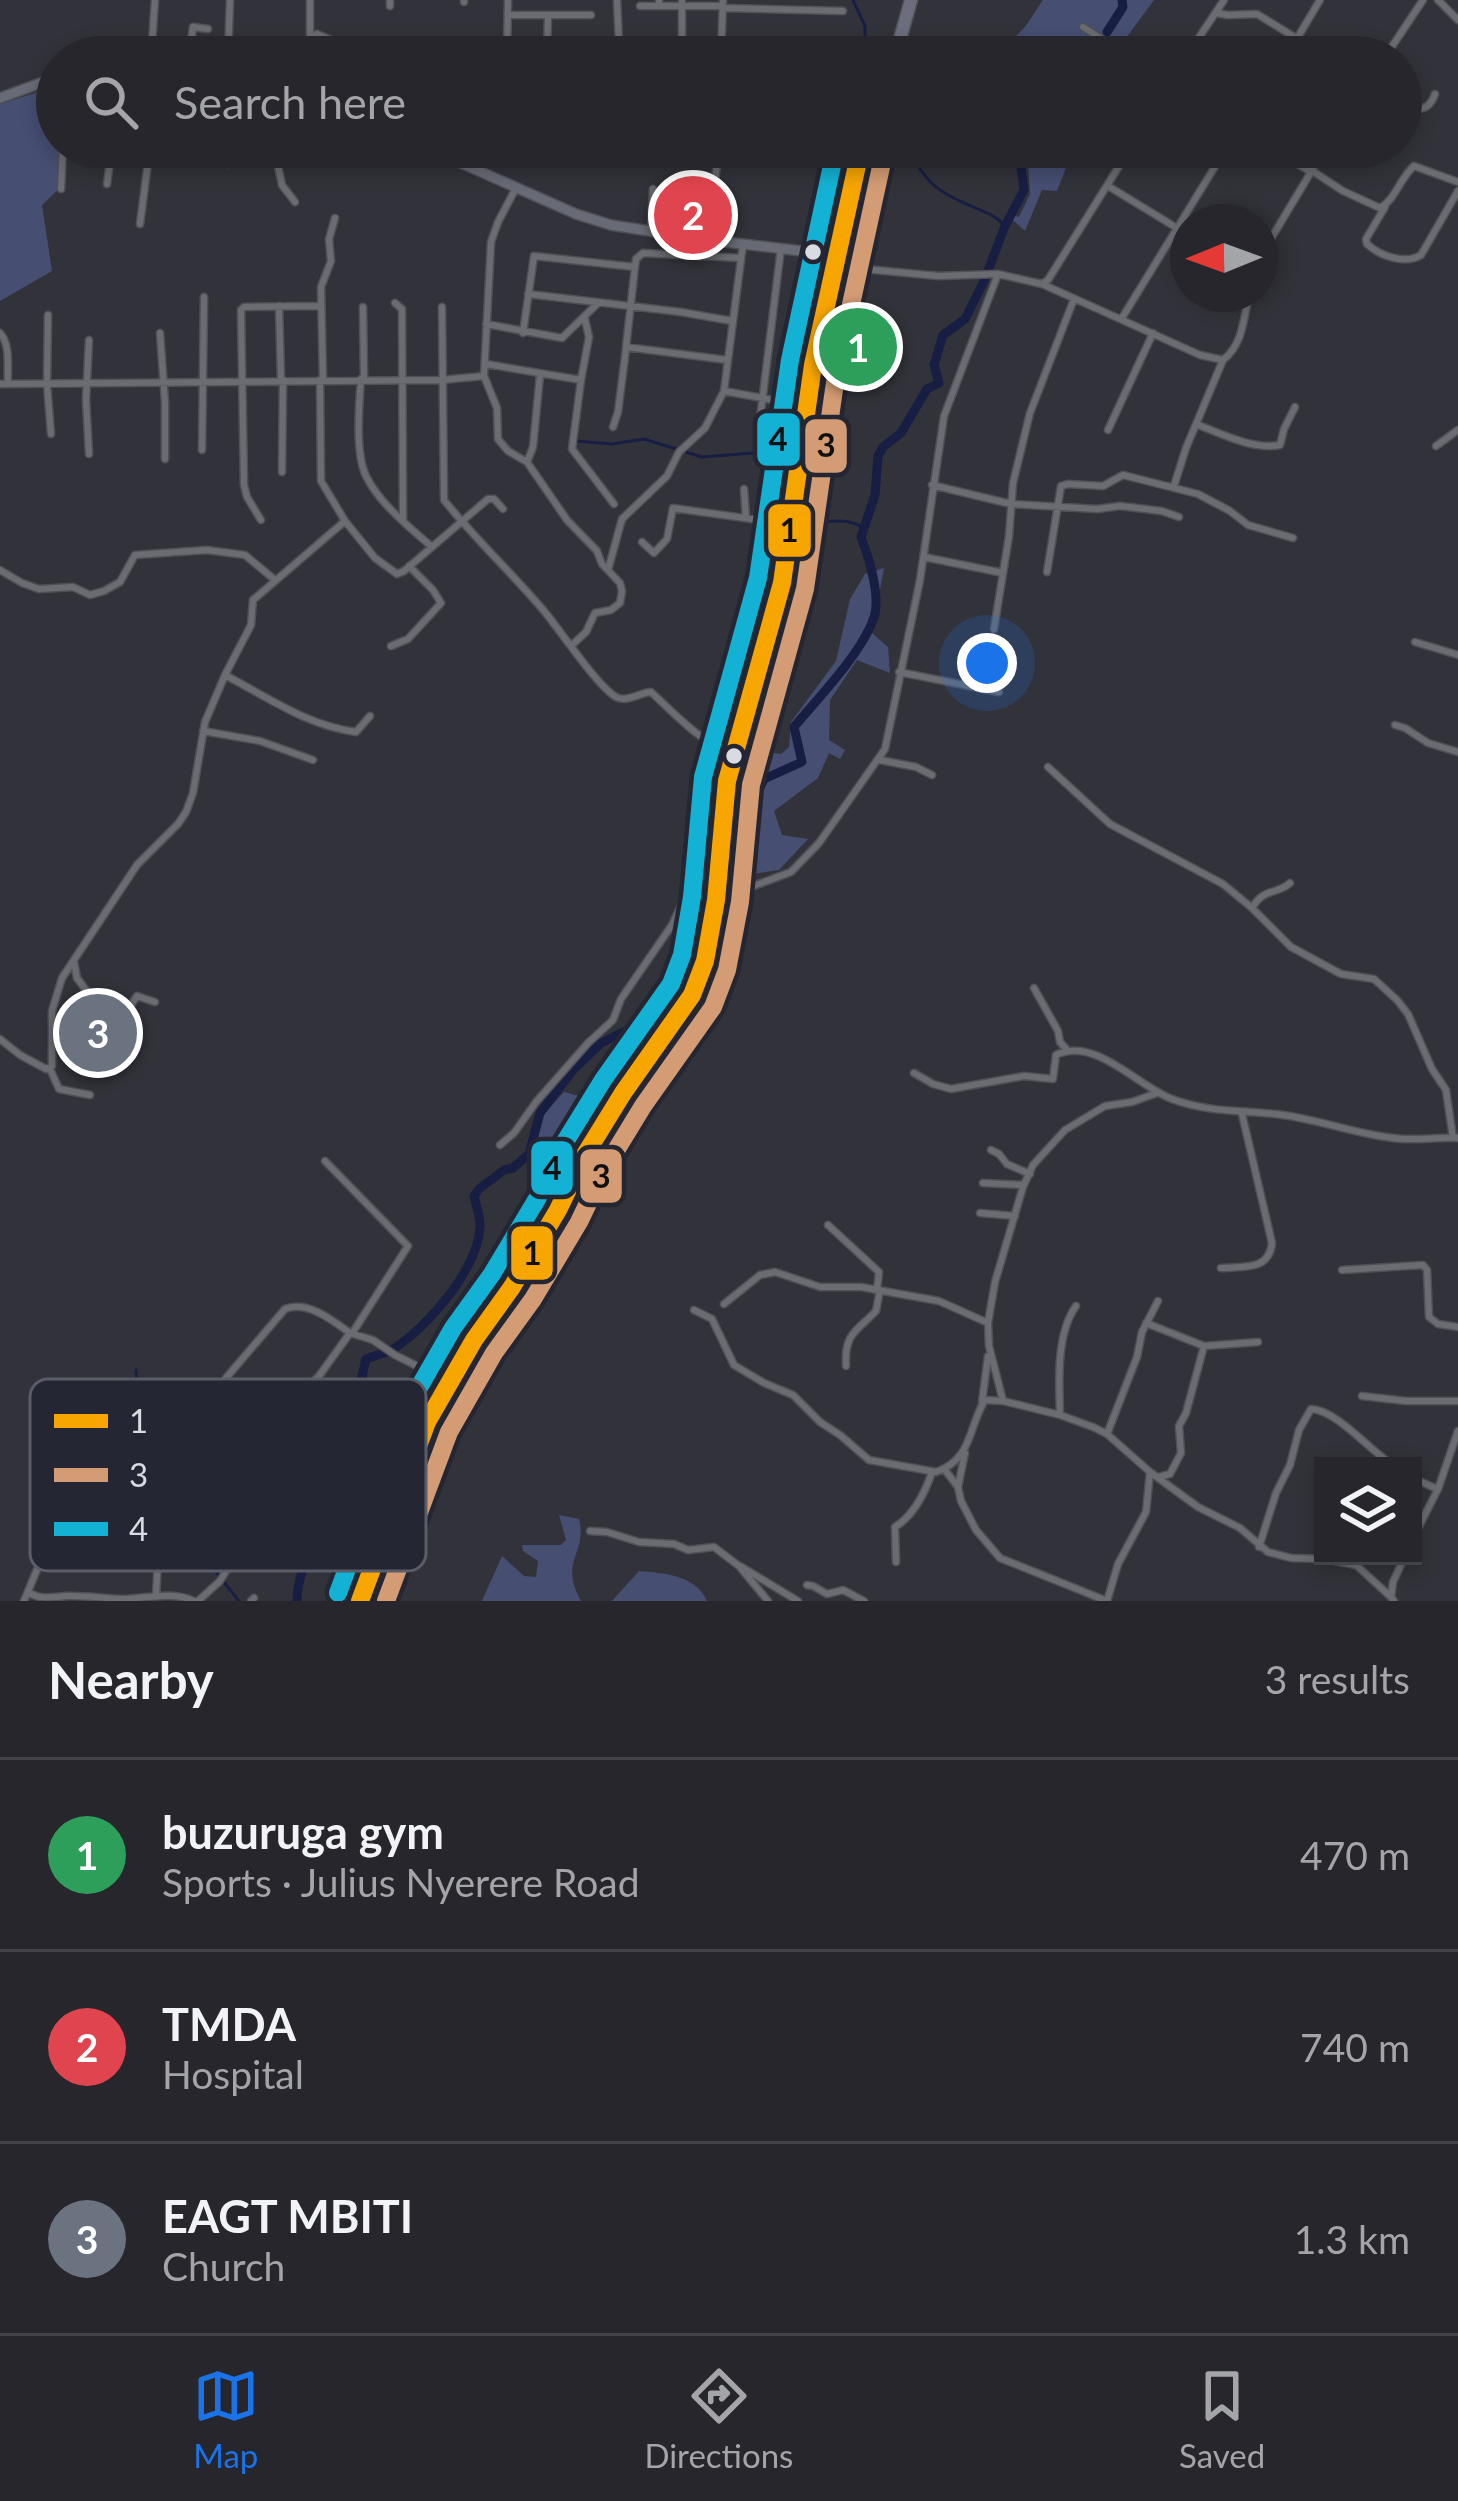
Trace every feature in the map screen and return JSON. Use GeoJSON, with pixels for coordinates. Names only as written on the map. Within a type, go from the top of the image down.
{"type":"FeatureCollection","features":[{"type":"Feature","properties":{"kind":"highway"},"geometry":{"type":"LineString","coordinates":[[901,36],[911,0]]}},
{"type":"Feature","properties":{"kind":"highway"},"geometry":{"type":"LineString","coordinates":[[426,1424],[558,1210],[602,1126],[692,995],[710,947],[727,751],[774,616],[806,406],[855,168]]}},
{"type":"Feature","properties":{"kind":"highway"},"geometry":{"type":"LineString","coordinates":[[360,1601],[380,1571]]}},
{"type":"Feature","properties":{"kind":"main road"},"geometry":{"type":"LineString","coordinates":[[0,98],[36,85]]}},
{"type":"Feature","properties":{"kind":"main road"},"geometry":{"type":"LineString","coordinates":[[473,168],[611,225],[835,260]]}},
{"type":"Feature","properties":{"kind":"street"},"geometry":{"type":"LineString","coordinates":[[152,36],[155,0]]}},
{"type":"Feature","properties":{"kind":"street"},"geometry":{"type":"LineString","coordinates":[[229,36],[230,0]]}},
{"type":"Feature","properties":{"kind":"street"},"geometry":{"type":"LineString","coordinates":[[310,0],[310,36]]}},
{"type":"Feature","properties":{"kind":"street"},"geometry":{"type":"LineString","coordinates":[[508,0],[508,36]]}},
{"type":"Feature","properties":{"kind":"street"},"geometry":{"type":"LineString","coordinates":[[616,0],[617,36]]}},
{"type":"Feature","properties":{"kind":"street"},"geometry":{"type":"LineString","coordinates":[[1200,36],[1224,0]]}},
{"type":"Feature","properties":{"kind":"street"},"geometry":{"type":"LineString","coordinates":[[1299,36],[1320,0]]}},
{"type":"Feature","properties":{"kind":"street"},"geometry":{"type":"LineString","coordinates":[[1398,36],[1423,0]]}},
{"type":"Feature","properties":{"kind":"street"},"geometry":{"type":"LineString","coordinates":[[1438,0],[1458,20]]}},
{"type":"Feature","properties":{"kind":"street"},"geometry":{"type":"LineString","coordinates":[[682,3],[682,36]]}},
{"type":"Feature","properties":{"kind":"street"},"geometry":{"type":"LineString","coordinates":[[640,6],[682,3],[843,11]]}},
{"type":"Feature","properties":{"kind":"street"},"geometry":{"type":"LineString","coordinates":[[721,36],[722,5]]}},
{"type":"Feature","properties":{"kind":"street"},"geometry":{"type":"LineString","coordinates":[[1216,13],[1258,14],[1292,36]]}},
{"type":"Feature","properties":{"kind":"street"},"geometry":{"type":"LineString","coordinates":[[508,15],[591,15]]}},
{"type":"Feature","properties":{"kind":"street"},"geometry":{"type":"LineString","coordinates":[[548,15],[548,36]]}},
{"type":"Feature","properties":{"kind":"street"},"geometry":{"type":"LineString","coordinates":[[192,36],[193,27],[208,28]]}},
{"type":"Feature","properties":{"kind":"street"},"geometry":{"type":"LineString","coordinates":[[1083,27],[1097,36]]}},
{"type":"Feature","properties":{"kind":"street"},"geometry":{"type":"LineString","coordinates":[[1422,109],[1436,94]]}},
{"type":"Feature","properties":{"kind":"street"},"geometry":{"type":"LineString","coordinates":[[62,168],[62,189]]}},
{"type":"Feature","properties":{"kind":"street"},"geometry":{"type":"LineString","coordinates":[[107,184],[109,168]]}},
{"type":"Feature","properties":{"kind":"street"},"geometry":{"type":"LineString","coordinates":[[140,224],[147,168]]}},
{"type":"Feature","properties":{"kind":"street"},"geometry":{"type":"LineString","coordinates":[[278,168],[282,185],[295,202]]}},
{"type":"Feature","properties":{"kind":"street"},"geometry":{"type":"LineString","coordinates":[[708,240],[716,168]]}},
{"type":"Feature","properties":{"kind":"street"},"geometry":{"type":"LineString","coordinates":[[1042,284],[1118,168]]}},
{"type":"Feature","properties":{"kind":"street"},"geometry":{"type":"LineString","coordinates":[[1192,204],[1214,168]]}},
{"type":"Feature","properties":{"kind":"street"},"geometry":{"type":"LineString","coordinates":[[1306,168],[1343,191],[1384,207]]}},
{"type":"Feature","properties":{"kind":"street"},"geometry":{"type":"LineString","coordinates":[[1278,227],[1313,168]]}},
{"type":"Feature","properties":{"kind":"street"},"geometry":{"type":"LineString","coordinates":[[1413,168],[1384,207],[1366,243],[1384,255],[1413,260],[1421,256],[1458,186],[1418,168]]}},
{"type":"Feature","properties":{"kind":"street"},"geometry":{"type":"LineString","coordinates":[[1108,185],[1170,224]]}},
{"type":"Feature","properties":{"kind":"street"},"geometry":{"type":"LineString","coordinates":[[516,188],[491,242],[484,376],[497,408],[498,439],[527,462],[622,591],[620,603],[595,613],[586,632],[571,646]]}},
{"type":"Feature","properties":{"kind":"street"},"geometry":{"type":"LineString","coordinates":[[651,232],[653,189]]}},
{"type":"Feature","properties":{"kind":"street"},"geometry":{"type":"LineString","coordinates":[[334,218],[331,261],[322,280],[321,481],[368,551],[391,572],[400,573],[488,499],[503,509]]}},
{"type":"Feature","properties":{"kind":"street"},"geometry":{"type":"LineString","coordinates":[[1122,319],[1170,240]]}},
{"type":"Feature","properties":{"kind":"street"},"geometry":{"type":"LineString","coordinates":[[608,570],[622,519],[667,476],[679,452],[705,428],[724,391],[743,244]]}},
{"type":"Feature","properties":{"kind":"street"},"geometry":{"type":"LineString","coordinates":[[759,427],[781,248]]}},
{"type":"Feature","properties":{"kind":"street"},"geometry":{"type":"LineString","coordinates":[[613,427],[636,259],[643,253],[741,258]]}},
{"type":"Feature","properties":{"kind":"street"},"geometry":{"type":"LineString","coordinates":[[523,333],[536,255],[635,267]]}},
{"type":"Feature","properties":{"kind":"street"},"geometry":{"type":"LineString","coordinates":[[835,260],[938,276],[995,274],[1042,284],[1223,361]]}},
{"type":"Feature","properties":{"kind":"street"},"geometry":{"type":"LineString","coordinates":[[716,900],[791,872],[819,844],[885,749],[923,556],[944,416],[995,274]]}},
{"type":"Feature","properties":{"kind":"street"},"geometry":{"type":"LineString","coordinates":[[528,294],[733,322]]}},
{"type":"Feature","properties":{"kind":"street"},"geometry":{"type":"LineString","coordinates":[[202,450],[204,297]]}},
{"type":"Feature","properties":{"kind":"street"},"geometry":{"type":"LineString","coordinates":[[994,628],[1014,477],[1030,413],[1074,299]]}},
{"type":"Feature","properties":{"kind":"street"},"geometry":{"type":"LineString","coordinates":[[395,303],[402,309],[403,519]]}},
{"type":"Feature","properties":{"kind":"street"},"geometry":{"type":"LineString","coordinates":[[486,325],[562,338],[597,304]]}},
{"type":"Feature","properties":{"kind":"street"},"geometry":{"type":"LineString","coordinates":[[279,306],[282,472]]}},
{"type":"Feature","properties":{"kind":"street"},"geometry":{"type":"LineString","coordinates":[[261,520],[245,492],[241,310],[321,306]]}},
{"type":"Feature","properties":{"kind":"street"},"geometry":{"type":"LineString","coordinates":[[364,307],[360,432],[364,471],[380,496],[432,547]]}},
{"type":"Feature","properties":{"kind":"street"},"geometry":{"type":"LineString","coordinates":[[442,307],[442,496],[616,698],[651,692],[727,751],[706,853],[672,925],[621,999],[613,1020],[500,1145]]}},
{"type":"Feature","properties":{"kind":"street"},"geometry":{"type":"LineString","coordinates":[[1174,487],[1223,361],[1238,342],[1245,312]]}},
{"type":"Feature","properties":{"kind":"street"},"geometry":{"type":"LineString","coordinates":[[48,315],[51,434]]}},
{"type":"Feature","properties":{"kind":"street"},"geometry":{"type":"LineString","coordinates":[[585,318],[589,333],[572,448],[614,504]]}},
{"type":"Feature","properties":{"kind":"street"},"geometry":{"type":"LineString","coordinates":[[0,333],[7,349],[4,384],[484,376]]}},
{"type":"Feature","properties":{"kind":"street"},"geometry":{"type":"LineString","coordinates":[[160,333],[165,459]]}},
{"type":"Feature","properties":{"kind":"street"},"geometry":{"type":"LineString","coordinates":[[1108,430],[1153,333]]}},
{"type":"Feature","properties":{"kind":"street"},"geometry":{"type":"LineString","coordinates":[[89,340],[89,454]]}},
{"type":"Feature","properties":{"kind":"street"},"geometry":{"type":"LineString","coordinates":[[626,347],[727,360]]}},
{"type":"Feature","properties":{"kind":"street"},"geometry":{"type":"LineString","coordinates":[[486,364],[580,380]]}},
{"type":"Feature","properties":{"kind":"street"},"geometry":{"type":"LineString","coordinates":[[527,462],[540,375]]}},
{"type":"Feature","properties":{"kind":"street"},"geometry":{"type":"LineString","coordinates":[[724,391],[806,406]]}},
{"type":"Feature","properties":{"kind":"street"},"geometry":{"type":"LineString","coordinates":[[1196,424],[1274,448],[1280,445],[1295,407]]}},
{"type":"Feature","properties":{"kind":"street"},"geometry":{"type":"LineString","coordinates":[[1436,446],[1458,430]]}},
{"type":"Feature","properties":{"kind":"street"},"geometry":{"type":"LineString","coordinates":[[1047,572],[1061,486],[1103,486],[1129,475],[1198,494],[1248,525],[1293,538]]}},
{"type":"Feature","properties":{"kind":"street"},"geometry":{"type":"LineString","coordinates":[[932,485],[1011,504],[1120,506],[1179,517]]}},
{"type":"Feature","properties":{"kind":"street"},"geometry":{"type":"LineString","coordinates":[[744,489],[746,518]]}},
{"type":"Feature","properties":{"kind":"street"},"geometry":{"type":"LineString","coordinates":[[642,542],[654,553],[665,543],[674,508],[791,524]]}},
{"type":"Feature","properties":{"kind":"street"},"geometry":{"type":"LineString","coordinates":[[50,1069],[51,1019],[62,978],[137,865],[186,812],[202,731],[251,625],[253,600],[345,521]]}},
{"type":"Feature","properties":{"kind":"street"},"geometry":{"type":"LineString","coordinates":[[0,570],[39,589],[73,587],[90,595],[120,582],[135,555],[207,550],[244,555],[274,580]]}},
{"type":"Feature","properties":{"kind":"street"},"geometry":{"type":"LineString","coordinates":[[923,556],[1003,573]]}},
{"type":"Feature","properties":{"kind":"street"},"geometry":{"type":"LineString","coordinates":[[391,646],[408,639],[441,603],[409,566]]}},
{"type":"Feature","properties":{"kind":"street"},"geometry":{"type":"LineString","coordinates":[[1415,642],[1458,655]]}},
{"type":"Feature","properties":{"kind":"street"},"geometry":{"type":"LineString","coordinates":[[899,672],[999,692]]}},
{"type":"Feature","properties":{"kind":"street"},"geometry":{"type":"LineString","coordinates":[[225,675],[274,705],[322,725],[356,732],[370,716]]}},
{"type":"Feature","properties":{"kind":"street"},"geometry":{"type":"LineString","coordinates":[[1395,724],[1428,743],[1458,752]]}},
{"type":"Feature","properties":{"kind":"street"},"geometry":{"type":"LineString","coordinates":[[202,731],[260,740],[314,760]]}},
{"type":"Feature","properties":{"kind":"street"},"geometry":{"type":"LineString","coordinates":[[880,760],[932,775]]}},
{"type":"Feature","properties":{"kind":"street"},"geometry":{"type":"LineString","coordinates":[[914,1072],[951,1089],[1013,1077],[1053,1079],[1054,1058],[1076,1049],[1192,1106],[1283,1115],[1392,1138],[1456,1138],[1446,1090],[1406,1010],[1374,979],[1341,974],[1292,947],[1223,884],[1110,824],[1048,767]]}},
{"type":"Feature","properties":{"kind":"street"},"geometry":{"type":"LineString","coordinates":[[1252,908],[1263,894],[1290,884]]}},
{"type":"Feature","properties":{"kind":"street"},"geometry":{"type":"LineString","coordinates":[[74,962],[77,978],[88,993],[123,1010],[137,996],[155,1002]]}},
{"type":"Feature","properties":{"kind":"street"},"geometry":{"type":"LineString","coordinates":[[1034,988],[1067,1050]]}},
{"type":"Feature","properties":{"kind":"street"},"geometry":{"type":"LineString","coordinates":[[0,1039],[38,1066],[50,1069]]}},
{"type":"Feature","properties":{"kind":"street"},"geometry":{"type":"LineString","coordinates":[[50,1069],[59,1089],[90,1095]]}},
{"type":"Feature","properties":{"kind":"street"},"geometry":{"type":"LineString","coordinates":[[589,1089],[602,1126]]}},
{"type":"Feature","properties":{"kind":"street"},"geometry":{"type":"LineString","coordinates":[[1154,1475],[1146,1512],[1121,1557],[1107,1601],[1000,1558],[976,1530],[958,1487],[982,1403],[995,1282],[1024,1185],[1041,1154],[1072,1125],[1105,1106],[1158,1093]]}},
{"type":"Feature","properties":{"kind":"street"},"geometry":{"type":"LineString","coordinates":[[1221,1268],[1263,1263],[1271,1251],[1242,1114]]}},
{"type":"Feature","properties":{"kind":"street"},"geometry":{"type":"LineString","coordinates":[[991,1150],[1030,1174]]}},
{"type":"Feature","properties":{"kind":"street"},"geometry":{"type":"LineString","coordinates":[[316,1379],[408,1246],[325,1161]]}},
{"type":"Feature","properties":{"kind":"street"},"geometry":{"type":"LineString","coordinates":[[983,1183],[1024,1185]]}},
{"type":"Feature","properties":{"kind":"street"},"geometry":{"type":"LineString","coordinates":[[980,1214],[1015,1216]]}},
{"type":"Feature","properties":{"kind":"street"},"geometry":{"type":"LineString","coordinates":[[828,1225],[879,1272],[876,1311],[848,1340],[846,1366]]}},
{"type":"Feature","properties":{"kind":"street"},"geometry":{"type":"LineString","coordinates":[[1342,1270],[1423,1265],[1430,1317],[1438,1324],[1458,1327]]}},
{"type":"Feature","properties":{"kind":"street"},"geometry":{"type":"LineString","coordinates":[[724,1304],[766,1273],[775,1272],[820,1286],[879,1290],[946,1303],[988,1323]]}},
{"type":"Feature","properties":{"kind":"street"},"geometry":{"type":"LineString","coordinates":[[1107,1434],[1158,1301]]}},
{"type":"Feature","properties":{"kind":"street"},"geometry":{"type":"LineString","coordinates":[[225,1379],[269,1325],[293,1305],[304,1306],[450,1382]]}},
{"type":"Feature","properties":{"kind":"street"},"geometry":{"type":"LineString","coordinates":[[1060,1414],[1062,1351],[1076,1306]]}},
{"type":"Feature","properties":{"kind":"street"},"geometry":{"type":"LineString","coordinates":[[694,1310],[712,1319],[734,1365],[793,1395],[868,1460],[932,1472],[945,1470],[966,1450]]}},
{"type":"Feature","properties":{"kind":"street"},"geometry":{"type":"LineString","coordinates":[[1147,1323],[1204,1346],[1258,1342]]}},
{"type":"Feature","properties":{"kind":"street"},"geometry":{"type":"LineString","coordinates":[[989,1346],[1003,1401]]}},
{"type":"Feature","properties":{"kind":"street"},"geometry":{"type":"LineString","coordinates":[[1154,1475],[1170,1474],[1181,1453],[1179,1426],[1204,1346]]}},
{"type":"Feature","properties":{"kind":"street"},"geometry":{"type":"LineString","coordinates":[[1362,1396],[1458,1401]]}},
{"type":"Feature","properties":{"kind":"street"},"geometry":{"type":"LineString","coordinates":[[982,1403],[1003,1401],[1060,1414],[1107,1434],[1154,1475],[1203,1511],[1240,1528],[1259,1547],[1291,1558],[1356,1565],[1392,1599]]}},
{"type":"Feature","properties":{"kind":"street"},"geometry":{"type":"LineString","coordinates":[[1259,1547],[1311,1408],[1329,1412],[1383,1457]]}},
{"type":"Feature","properties":{"kind":"street"},"geometry":{"type":"LineString","coordinates":[[1422,1520],[1458,1431]]}},
{"type":"Feature","properties":{"kind":"street"},"geometry":{"type":"LineString","coordinates":[[1448,1460],[1458,1462]]}},
{"type":"Feature","properties":{"kind":"street"},"geometry":{"type":"LineString","coordinates":[[945,1470],[958,1487]]}},
{"type":"Feature","properties":{"kind":"street"},"geometry":{"type":"LineString","coordinates":[[896,1562],[895,1527],[919,1502],[932,1472]]}},
{"type":"Feature","properties":{"kind":"street"},"geometry":{"type":"LineString","coordinates":[[1422,1482],[1438,1489]]}},
{"type":"Feature","properties":{"kind":"street"},"geometry":{"type":"LineString","coordinates":[[590,1531],[688,1550],[711,1546],[798,1601]]}},
{"type":"Feature","properties":{"kind":"street"},"geometry":{"type":"LineString","coordinates":[[1392,1599],[1401,1565]]}},
{"type":"Feature","properties":{"kind":"street"},"geometry":{"type":"LineString","coordinates":[[740,1566],[768,1601]]}},
{"type":"Feature","properties":{"kind":"street"},"geometry":{"type":"LineString","coordinates":[[155,1596],[157,1571]]}},
{"type":"Feature","properties":{"kind":"street"},"geometry":{"type":"LineString","coordinates":[[27,1597],[180,1595],[196,1601],[226,1571]]}},
{"type":"Feature","properties":{"kind":"street"},"geometry":{"type":"LineString","coordinates":[[810,1586],[843,1590],[864,1601]]}},
{"type":"Feature","properties":{"kind":"shaded area"},"geometry":{"type":"Polygon","coordinates":[[[1043,0],[1154,0],[1127,36],[1016,36],[1043,0]]]}},
{"type":"Feature","properties":{"kind":"shaded area"},"geometry":{"type":"Polygon","coordinates":[[[36,93],[36,168],[63,168],[63,185],[42,205],[52,271],[0,301],[0,104],[36,93]]]}},
{"type":"Feature","properties":{"kind":"shaded area"},"geometry":{"type":"Polygon","coordinates":[[[1028,168],[1066,168],[1057,191],[1042,190],[1025,231],[1005,213],[1019,217],[1030,194],[1028,168]]]}},
{"type":"Feature","properties":{"kind":"shaded area"},"geometry":{"type":"Polygon","coordinates":[[[884,568],[872,633],[888,647],[890,673],[857,660],[830,700],[829,740],[845,750],[840,759],[829,753],[818,778],[774,811],[782,835],[808,839],[779,870],[726,878],[726,831],[757,780],[745,766],[749,749],[781,754],[789,747],[791,722],[836,661],[850,599],[865,574],[884,568]]]}},
{"type":"Feature","properties":{"kind":"shaded area"},"geometry":{"type":"Polygon","coordinates":[[[564,1092],[579,1096],[570,1108],[594,1123],[575,1161],[536,1143],[543,1115],[564,1092]]]}},
{"type":"Feature","properties":{"kind":"shaded area"},"geometry":{"type":"Polygon","coordinates":[[[559,1515],[579,1519],[580,1541],[572,1576],[581,1601],[482,1601],[502,1556],[524,1576],[536,1577],[538,1561],[522,1545],[561,1545],[566,1540],[559,1515]]]}},
{"type":"Feature","properties":{"kind":"shaded area"},"geometry":{"type":"Polygon","coordinates":[[[639,1571],[687,1581],[707,1601],[612,1601],[639,1571]]]}},
{"type":"Feature","properties":{"kind":"waterway"},"geometry":{"type":"LineString","coordinates":[[853,0],[865,36]]}},
{"type":"Feature","properties":{"kind":"waterway"},"geometry":{"type":"LineString","coordinates":[[1107,32],[1123,7],[1122,0]]}},
{"type":"Feature","properties":{"kind":"waterway"},"geometry":{"type":"LineString","coordinates":[[920,168],[949,196],[994,216],[1005,226]]}},
{"type":"Feature","properties":{"kind":"waterway"},"geometry":{"type":"LineString","coordinates":[[363,1379],[366,1359],[407,1339],[449,1295],[477,1242],[480,1222],[474,1196],[529,1154],[540,1113],[573,1070],[601,1043],[634,1027],[667,996],[704,869],[730,840],[764,779],[802,762],[794,727],[838,676],[873,620],[875,590],[861,537],[875,495],[878,456],[901,433],[927,389],[939,383],[934,365],[943,335],[965,319],[984,281],[1024,190],[1021,168]]}},
{"type":"Feature","properties":{"kind":"waterway"},"geometry":{"type":"LineString","coordinates":[[576,441],[612,444],[644,439],[702,457],[753,453],[784,476],[787,500]]}},
{"type":"Feature","properties":{"kind":"waterway"},"geometry":{"type":"LineString","coordinates":[[801,506],[807,518],[864,528]]}},
{"type":"Feature","properties":{"kind":"waterway"},"geometry":{"type":"LineString","coordinates":[[136,1370],[136,1379]]}},
{"type":"Feature","properties":{"kind":"waterway"},"geometry":{"type":"LineString","coordinates":[[216,1571],[239,1601]]}},
{"type":"Feature","properties":{"kind":"waterway"},"geometry":{"type":"LineString","coordinates":[[297,1601],[303,1571]]}},
{"type":"Feature","properties":{"kind":"transit line","name":"4"},"geometry":{"type":"LineString","coordinates":[[424,1379],[537,1199],[603,1080],[671,984],[682,955],[703,777],[758,578],[790,360],[831,168]]}},
{"type":"Feature","properties":{"kind":"transit line","name":"1"},"geometry":{"type":"LineString","coordinates":[[426,1425],[558,1210],[623,1093],[692,995],[705,961],[727,781],[782,583],[813,365],[856,168]]}},
{"type":"Feature","properties":{"kind":"transit line","name":"3"},"geometry":{"type":"LineString","coordinates":[[426,1494],[449,1432],[494,1353],[533,1299],[643,1106],[713,1007],[727,970],[740,902],[751,785],[805,589],[837,369],[881,168]]}},
{"type":"Feature","properties":{"kind":"transit line","name":"4"},"geometry":{"type":"LineString","coordinates":[[338,1593],[346,1571]]}},
{"type":"Feature","properties":{"kind":"transit line","name":"1"},"geometry":{"type":"LineString","coordinates":[[360,1601],[371,1571]]}},
{"type":"Feature","properties":{"kind":"transit line","name":"3"},"geometry":{"type":"LineString","coordinates":[[386,1601],[397,1571]]}},
{"type":"Feature","properties":{"kind":"place","name":"TMDA"},"geometry":{"type":"Point","coordinates":[693,215]}},
{"type":"Feature","properties":{"kind":"place","name":"buzuruga gym"},"geometry":{"type":"Point","coordinates":[858,347]}},
{"type":"Feature","properties":{"kind":"place","name":"EAGT MBITI"},"geometry":{"type":"Point","coordinates":[98,1033]}}]}
